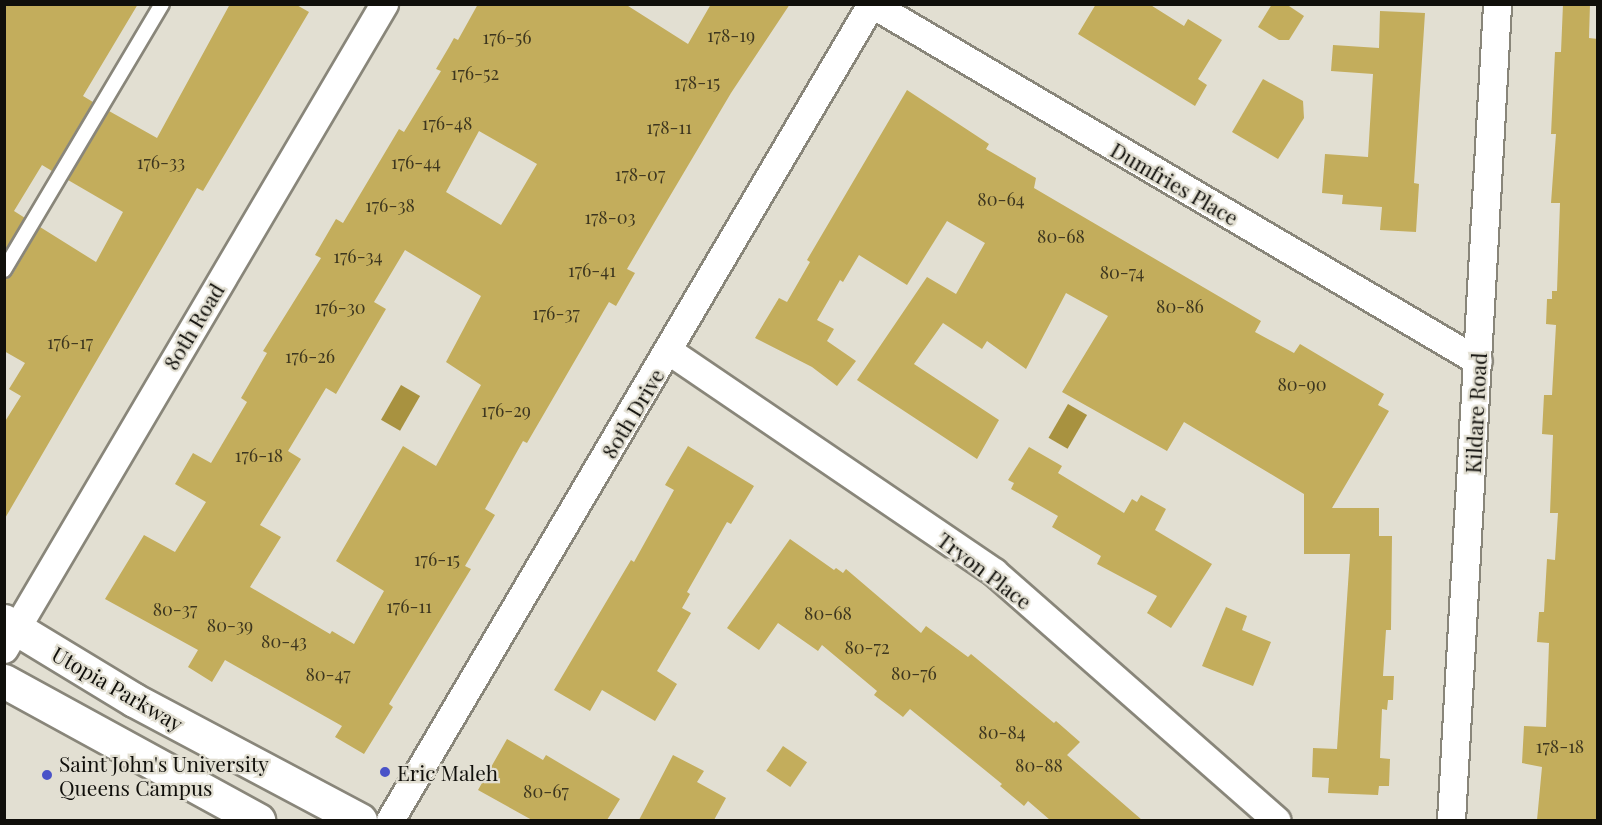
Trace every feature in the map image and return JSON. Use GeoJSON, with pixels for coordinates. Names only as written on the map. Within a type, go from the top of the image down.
{"type":"FeatureCollection","features":[{"type":"Feature","properties":{"kind":"main road","name":"Utopia Parkway"},"geometry":{"type":"LineString","coordinates":[[8,632],[360,820]]}},
{"type":"Feature","properties":{"kind":"main road"},"geometry":{"type":"LineString","coordinates":[[4,681],[258,820]]}},
{"type":"Feature","properties":{"kind":"street","name":"80th Road"},"geometry":{"type":"LineString","coordinates":[[8,632],[384,4]]}},
{"type":"Feature","properties":{"kind":"street","name":"80th Drive"},"geometry":{"type":"LineString","coordinates":[[390,820],[872,4]]}},
{"type":"Feature","properties":{"kind":"street","name":"Dumfries Place"},"geometry":{"type":"LineString","coordinates":[[872,4],[1478,362]]}},
{"type":"Feature","properties":{"kind":"street","name":"Kildare Road"},"geometry":{"type":"LineString","coordinates":[[1451,820],[1497,4]]}},
{"type":"Feature","properties":{"kind":"street","name":"Tryon Place"},"geometry":{"type":"LineString","coordinates":[[669,351],[994,572],[1276,820]]}},
{"type":"Feature","properties":{"kind":"lane"},"geometry":{"type":"LineString","coordinates":[[4,270],[162,4]]}},
{"type":"Feature","properties":{"kind":"shaded area"},"geometry":{"type":"Polygon","coordinates":[[[401,385],[420,396],[400,431],[381,420],[401,385]]]}},
{"type":"Feature","properties":{"kind":"shaded area"},"geometry":{"type":"Polygon","coordinates":[[[1068,404],[1087,415],[1068,449],[1048,438],[1068,404]]]}},
{"type":"Feature","properties":{"kind":"building"},"geometry":{"type":"Polygon","coordinates":[[[4,4],[138,4],[83,96],[93,102],[52,171],[42,165],[14,211],[25,218],[4,252],[4,4]]]}},
{"type":"Feature","properties":{"kind":"building"},"geometry":{"type":"Polygon","coordinates":[[[230,4],[295,4],[309,12],[203,191],[197,188],[4,520],[4,423],[21,396],[9,389],[25,363],[4,351],[4,279],[12,275],[40,227],[96,262],[123,212],[68,180],[109,111],[157,138],[230,4]]]}},
{"type":"Feature","properties":{"kind":"building"},"geometry":{"type":"Polygon","coordinates":[[[478,4],[625,4],[688,44],[711,4],[790,4],[731,93],[627,269],[635,273],[616,306],[609,302],[527,443],[523,441],[485,509],[495,515],[465,566],[471,569],[389,704],[393,707],[364,754],[335,737],[342,726],[225,660],[212,682],[188,667],[198,650],[105,599],[144,535],[175,552],[206,502],[175,484],[193,453],[211,463],[247,402],[241,398],[267,353],[263,351],[321,258],[315,255],[336,219],[343,223],[399,129],[404,132],[441,71],[436,69],[454,38],[458,40],[478,4]],[[479,131],[446,192],[501,225],[537,164],[479,131]],[[405,250],[374,302],[386,309],[336,394],[326,388],[288,451],[301,459],[260,525],[281,537],[250,587],[330,634],[332,631],[354,644],[384,591],[336,561],[403,446],[436,466],[481,385],[446,362],[481,296],[405,250]]]}},
{"type":"Feature","properties":{"kind":"building"},"geometry":{"type":"Polygon","coordinates":[[[1096,4],[1149,4],[1184,26],[1188,19],[1222,40],[1198,79],[1207,85],[1195,106],[1078,34],[1096,4]]]}},
{"type":"Feature","properties":{"kind":"building"},"geometry":{"type":"Polygon","coordinates":[[[1272,4],[1286,4],[1304,16],[1289,40],[1279,40],[1258,27],[1272,4]]]}},
{"type":"Feature","properties":{"kind":"building"},"geometry":{"type":"Polygon","coordinates":[[[1563,4],[1590,4],[1589,38],[1598,39],[1598,820],[1537,820],[1542,767],[1522,763],[1524,726],[1546,727],[1549,643],[1537,642],[1539,612],[1544,612],[1547,559],[1555,560],[1558,513],[1550,513],[1553,435],[1542,434],[1544,395],[1552,395],[1556,325],[1546,324],[1547,299],[1552,299],[1552,291],[1557,291],[1560,203],[1551,203],[1556,134],[1551,134],[1555,52],[1561,52],[1563,4]]]}},
{"type":"Feature","properties":{"kind":"building"},"geometry":{"type":"Polygon","coordinates":[[[1380,11],[1425,13],[1414,183],[1419,184],[1416,232],[1380,230],[1382,207],[1342,204],[1343,195],[1322,193],[1325,154],[1368,157],[1373,74],[1331,71],[1333,45],[1379,48],[1380,11]]]}},
{"type":"Feature","properties":{"kind":"building"},"geometry":{"type":"Polygon","coordinates":[[[1263,79],[1303,101],[1304,118],[1278,159],[1232,132],[1263,79]]]}},
{"type":"Feature","properties":{"kind":"building"},"geometry":{"type":"Polygon","coordinates":[[[907,90],[989,144],[986,149],[1036,178],[1034,188],[1261,321],[1255,332],[1294,353],[1300,344],[1384,394],[1378,405],[1389,411],[1332,508],[1379,508],[1379,536],[1392,536],[1391,630],[1386,630],[1383,676],[1394,676],[1393,700],[1388,700],[1387,710],[1382,709],[1380,758],[1390,759],[1389,786],[1379,786],[1378,795],[1328,793],[1329,778],[1312,777],[1313,748],[1337,749],[1350,554],[1304,554],[1304,494],[1184,422],[1167,451],[1062,392],[1108,316],[1066,293],[1026,369],[987,341],[982,349],[943,323],[914,364],[999,420],[977,459],[857,380],[927,277],[956,294],[985,243],[947,221],[907,285],[859,255],[843,282],[840,280],[817,320],[834,329],[827,341],[856,361],[837,386],[812,367],[755,338],[779,298],[787,302],[810,262],[807,260],[907,90]]]}},
{"type":"Feature","properties":{"kind":"building"},"geometry":{"type":"Polygon","coordinates":[[[688,446],[754,486],[731,524],[727,522],[687,592],[690,594],[682,608],[691,613],[657,671],[677,684],[655,721],[602,690],[590,711],[554,690],[631,560],[634,562],[674,490],[665,485],[688,446]]]}},
{"type":"Feature","properties":{"kind":"building"},"geometry":{"type":"Polygon","coordinates":[[[1029,447],[1062,466],[1058,473],[1124,513],[1132,499],[1137,502],[1141,495],[1166,509],[1155,530],[1212,564],[1171,628],[1147,613],[1157,596],[1097,564],[1101,556],[1052,527],[1058,516],[1011,489],[1014,483],[1008,480],[1029,447]]]}},
{"type":"Feature","properties":{"kind":"building"},"geometry":{"type":"Polygon","coordinates":[[[790,539],[834,570],[836,568],[843,573],[846,569],[921,633],[926,626],[968,657],[971,654],[1054,723],[1056,721],[1080,742],[1067,755],[1142,820],[1050,820],[1028,801],[1024,806],[1000,786],[1002,784],[910,709],[903,717],[874,695],[877,691],[822,645],[818,651],[778,623],[759,650],[727,628],[790,539]]]}},
{"type":"Feature","properties":{"kind":"building"},"geometry":{"type":"Polygon","coordinates":[[[1226,607],[1247,616],[1242,630],[1271,642],[1253,686],[1202,666],[1226,607]]]}},
{"type":"Feature","properties":{"kind":"building"},"geometry":{"type":"Polygon","coordinates":[[[507,739],[543,760],[546,755],[620,799],[607,820],[532,820],[478,790],[507,739]]]}},
{"type":"Feature","properties":{"kind":"building"},"geometry":{"type":"Polygon","coordinates":[[[783,746],[807,762],[790,787],[766,771],[783,746]]]}},
{"type":"Feature","properties":{"kind":"building"},"geometry":{"type":"Polygon","coordinates":[[[673,755],[704,771],[697,782],[726,798],[714,820],[639,820],[673,755]]]}},
{"type":"Feature","properties":{"kind":"place","name":"Eric Maleh"},"geometry":{"type":"Point","coordinates":[385,772]}},
{"type":"Feature","properties":{"kind":"place","name":"Saint John's University Queens Campus"},"geometry":{"type":"Point","coordinates":[47,775]}}]}
